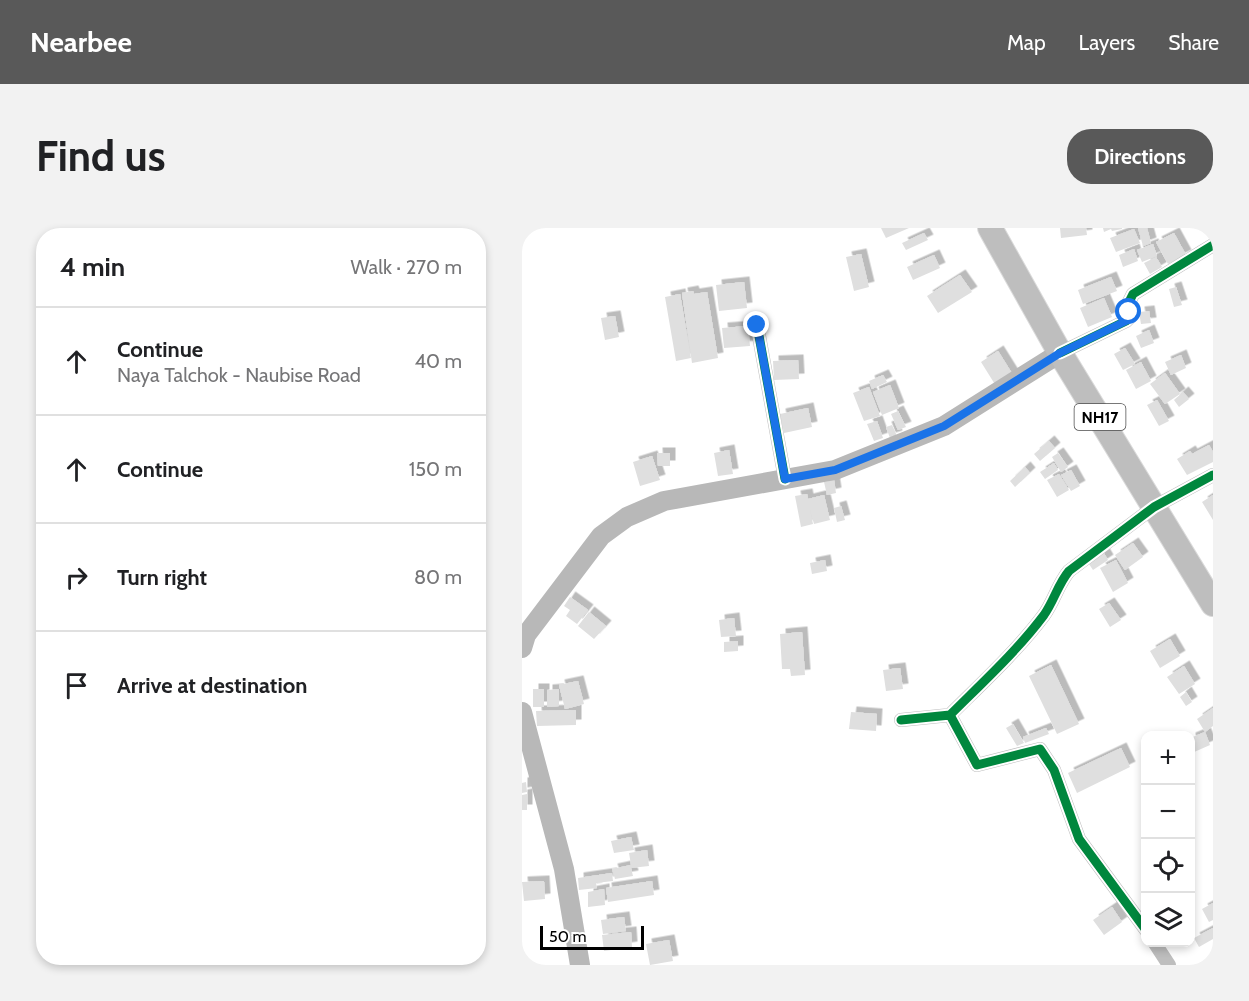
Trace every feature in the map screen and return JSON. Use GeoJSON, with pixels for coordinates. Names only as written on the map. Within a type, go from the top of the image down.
{"type":"FeatureCollection","features":[{"type":"Feature","properties":{"kind":"highway","name":"NH17"},"geometry":{"type":"LineString","coordinates":[[990,228],[1060,353],[1213,603]]}},
{"type":"Feature","properties":{"kind":"main road"},"geometry":{"type":"LineString","coordinates":[[522,648],[526,635],[601,536],[627,517],[664,501],[835,470],[944,426],[1060,353]]}},
{"type":"Feature","properties":{"kind":"main road"},"geometry":{"type":"LineString","coordinates":[[522,712],[564,869],[580,965]]}},
{"type":"Feature","properties":{"kind":"street"},"geometry":{"type":"LineString","coordinates":[[1060,353],[1126,321],[1129,318],[1129,302],[1133,294],[1213,245]]}},
{"type":"Feature","properties":{"kind":"street"},"geometry":{"type":"LineString","coordinates":[[757,325],[785,479]]}},
{"type":"Feature","properties":{"kind":"street"},"geometry":{"type":"LineString","coordinates":[[901,720],[950,715],[995,670],[1043,615],[1054,600],[1062,580],[1069,571],[1154,507],[1213,475]]}},
{"type":"Feature","properties":{"kind":"street"},"geometry":{"type":"LineString","coordinates":[[950,715],[977,765],[1040,749],[1054,770],[1079,839],[1141,923]]}},
{"type":"Feature","properties":{"kind":"street"},"geometry":{"type":"LineString","coordinates":[[1157,947],[1169,965]]}},
{"type":"Feature","properties":{"kind":"building"},"geometry":{"type":"Polygon","coordinates":[[[881,228],[909,228],[886,238],[881,228]]]}},
{"type":"Feature","properties":{"kind":"building"},"geometry":{"type":"Polygon","coordinates":[[[1060,228],[1086,228],[1087,235],[1061,238],[1060,228]]]}},
{"type":"Feature","properties":{"kind":"building"},"geometry":{"type":"Polygon","coordinates":[[[1103,228],[1122,229],[1112,231],[1111,229],[1104,232],[1103,228]]]}},
{"type":"Feature","properties":{"kind":"building"},"geometry":{"type":"Polygon","coordinates":[[[1138,228],[1147,228],[1151,243],[1143,246],[1138,228]]]}},
{"type":"Feature","properties":{"kind":"building"},"geometry":{"type":"Polygon","coordinates":[[[1134,229],[1140,243],[1116,252],[1110,238],[1134,229]]]}},
{"type":"Feature","properties":{"kind":"building"},"geometry":{"type":"Polygon","coordinates":[[[924,233],[928,240],[906,250],[902,243],[924,233]]]}},
{"type":"Feature","properties":{"kind":"building"},"geometry":{"type":"Polygon","coordinates":[[[1174,233],[1186,255],[1168,264],[1156,242],[1174,233]]]}},
{"type":"Feature","properties":{"kind":"building"},"geometry":{"type":"Polygon","coordinates":[[[1153,244],[1157,256],[1142,262],[1137,250],[1153,244]]]}},
{"type":"Feature","properties":{"kind":"building"},"geometry":{"type":"Polygon","coordinates":[[[1134,249],[1138,261],[1123,267],[1119,255],[1134,249]]]}},
{"type":"Feature","properties":{"kind":"building"},"geometry":{"type":"Polygon","coordinates":[[[861,254],[869,287],[854,291],[846,257],[861,254]]]}},
{"type":"Feature","properties":{"kind":"building"},"geometry":{"type":"Polygon","coordinates":[[[934,255],[940,268],[913,280],[907,267],[934,255]]]}},
{"type":"Feature","properties":{"kind":"building"},"geometry":{"type":"Polygon","coordinates":[[[1156,257],[1162,267],[1150,274],[1144,263],[1156,257]]]}},
{"type":"Feature","properties":{"kind":"building"},"geometry":{"type":"Polygon","coordinates":[[[960,275],[972,292],[938,313],[927,296],[960,275]]]}},
{"type":"Feature","properties":{"kind":"building"},"geometry":{"type":"Polygon","coordinates":[[[1111,277],[1117,291],[1083,304],[1078,290],[1111,277]]]}},
{"type":"Feature","properties":{"kind":"building"},"geometry":{"type":"Polygon","coordinates":[[[744,282],[747,308],[719,311],[716,285],[744,282]]]}},
{"type":"Feature","properties":{"kind":"building"},"geometry":{"type":"Polygon","coordinates":[[[1176,287],[1182,305],[1174,307],[1169,289],[1176,287]]]}},
{"type":"Feature","properties":{"kind":"building"},"geometry":{"type":"Polygon","coordinates":[[[693,291],[694,294],[707,292],[718,358],[692,363],[682,293],[693,291]]]}},
{"type":"Feature","properties":{"kind":"building"},"geometry":{"type":"Polygon","coordinates":[[[680,294],[691,358],[676,361],[665,297],[680,294]]]}},
{"type":"Feature","properties":{"kind":"building"},"geometry":{"type":"Polygon","coordinates":[[[1104,298],[1112,317],[1088,327],[1080,308],[1104,298]]]}},
{"type":"Feature","properties":{"kind":"building"},"geometry":{"type":"Polygon","coordinates":[[[1149,311],[1151,323],[1141,324],[1139,312],[1149,311]]]}},
{"type":"Feature","properties":{"kind":"building"},"geometry":{"type":"Polygon","coordinates":[[[615,316],[619,337],[605,340],[601,318],[615,316]]]}},
{"type":"Feature","properties":{"kind":"building"},"geometry":{"type":"Polygon","coordinates":[[[748,326],[750,346],[724,348],[722,328],[748,326]]]}},
{"type":"Feature","properties":{"kind":"building"},"geometry":{"type":"Polygon","coordinates":[[[1149,330],[1154,343],[1141,348],[1136,336],[1149,330]]]}},
{"type":"Feature","properties":{"kind":"building"},"geometry":{"type":"Polygon","coordinates":[[[1125,348],[1135,364],[1123,370],[1114,354],[1125,348]]]}},
{"type":"Feature","properties":{"kind":"building"},"geometry":{"type":"Polygon","coordinates":[[[998,351],[1013,375],[996,386],[981,362],[998,351]]]}},
{"type":"Feature","properties":{"kind":"building"},"geometry":{"type":"Polygon","coordinates":[[[1181,355],[1186,368],[1171,375],[1165,362],[1181,355]]]}},
{"type":"Feature","properties":{"kind":"building"},"geometry":{"type":"Polygon","coordinates":[[[798,360],[799,379],[774,380],[773,361],[798,360]]]}},
{"type":"Feature","properties":{"kind":"building"},"geometry":{"type":"Polygon","coordinates":[[[1141,362],[1151,381],[1136,389],[1126,370],[1141,362]]]}},
{"type":"Feature","properties":{"kind":"building"},"geometry":{"type":"Polygon","coordinates":[[[1165,373],[1180,394],[1165,404],[1150,384],[1165,373]]]}},
{"type":"Feature","properties":{"kind":"building"},"geometry":{"type":"Polygon","coordinates":[[[883,375],[887,382],[872,389],[869,381],[883,375]]]}},
{"type":"Feature","properties":{"kind":"building"},"geometry":{"type":"Polygon","coordinates":[[[890,385],[899,408],[882,415],[873,392],[890,385]]]}},
{"type":"Feature","properties":{"kind":"building"},"geometry":{"type":"Polygon","coordinates":[[[869,387],[880,416],[864,421],[853,393],[869,387]]]}},
{"type":"Feature","properties":{"kind":"building"},"geometry":{"type":"Polygon","coordinates":[[[1183,392],[1189,399],[1179,407],[1174,400],[1183,392]]]}},
{"type":"Feature","properties":{"kind":"building"},"geometry":{"type":"Polygon","coordinates":[[[1157,400],[1169,421],[1159,426],[1147,405],[1157,400]]]}},
{"type":"Feature","properties":{"kind":"building"},"geometry":{"type":"Polygon","coordinates":[[[808,408],[812,427],[784,433],[780,414],[808,408]]]}},
{"type":"Feature","properties":{"kind":"building"},"geometry":{"type":"Polygon","coordinates":[[[898,411],[906,427],[898,430],[891,414],[898,411]]]}},
{"type":"Feature","properties":{"kind":"building"},"geometry":{"type":"Polygon","coordinates":[[[877,421],[883,438],[874,441],[867,424],[877,421]]]}},
{"type":"Feature","properties":{"kind":"building"},"geometry":{"type":"Polygon","coordinates":[[[892,425],[897,436],[890,438],[886,427],[892,425]]]}},
{"type":"Feature","properties":{"kind":"building"},"geometry":{"type":"Polygon","coordinates":[[[1049,441],[1055,448],[1040,461],[1034,454],[1049,441]]]}},
{"type":"Feature","properties":{"kind":"building"},"geometry":{"type":"Polygon","coordinates":[[[1209,445],[1213,452],[1213,462],[1187,475],[1177,459],[1190,451],[1192,454],[1209,445]]]}},
{"type":"Feature","properties":{"kind":"building"},"geometry":{"type":"Polygon","coordinates":[[[729,450],[733,474],[718,476],[714,453],[729,450]]]}},
{"type":"Feature","properties":{"kind":"building"},"geometry":{"type":"Polygon","coordinates":[[[657,453],[670,453],[670,466],[658,466],[657,453]]]}},
{"type":"Feature","properties":{"kind":"building"},"geometry":{"type":"Polygon","coordinates":[[[1058,453],[1068,467],[1061,472],[1052,457],[1058,453]]]}},
{"type":"Feature","properties":{"kind":"building"},"geometry":{"type":"Polygon","coordinates":[[[652,456],[660,480],[640,486],[633,462],[652,456]]]}},
{"type":"Feature","properties":{"kind":"building"},"geometry":{"type":"Polygon","coordinates":[[[1054,463],[1058,470],[1045,479],[1040,472],[1054,463]]]}},
{"type":"Feature","properties":{"kind":"building"},"geometry":{"type":"Polygon","coordinates":[[[1025,467],[1030,473],[1015,487],[1010,481],[1025,467]]]}},
{"type":"Feature","properties":{"kind":"building"},"geometry":{"type":"Polygon","coordinates":[[[1071,470],[1080,486],[1071,491],[1061,475],[1071,470]]]}},
{"type":"Feature","properties":{"kind":"building"},"geometry":{"type":"Polygon","coordinates":[[[1059,474],[1069,490],[1057,497],[1047,480],[1059,474]]]}},
{"type":"Feature","properties":{"kind":"building"},"geometry":{"type":"Polygon","coordinates":[[[834,480],[836,493],[827,495],[824,482],[834,480]]]}},
{"type":"Feature","properties":{"kind":"building"},"geometry":{"type":"Polygon","coordinates":[[[807,494],[808,499],[824,495],[830,520],[814,524],[810,510],[813,524],[801,527],[795,496],[807,494]]]}},
{"type":"Feature","properties":{"kind":"building"},"geometry":{"type":"Polygon","coordinates":[[[1213,495],[1213,520],[1202,502],[1213,495]]]}},
{"type":"Feature","properties":{"kind":"building"},"geometry":{"type":"Polygon","coordinates":[[[841,506],[845,520],[837,522],[834,508],[841,506]]]}},
{"type":"Feature","properties":{"kind":"building"},"geometry":{"type":"Polygon","coordinates":[[[1133,543],[1143,557],[1125,570],[1115,555],[1133,543]]]}},
{"type":"Feature","properties":{"kind":"building"},"geometry":{"type":"Polygon","coordinates":[[[1102,550],[1108,560],[1093,570],[1087,561],[1102,550]]]}},
{"type":"Feature","properties":{"kind":"building"},"geometry":{"type":"Polygon","coordinates":[[[825,560],[827,571],[812,574],[810,563],[825,560]]]}},
{"type":"Feature","properties":{"kind":"building"},"geometry":{"type":"Polygon","coordinates":[[[1116,560],[1128,583],[1113,592],[1100,568],[1116,560]]]}},
{"type":"Feature","properties":{"kind":"building"},"geometry":{"type":"Polygon","coordinates":[[[570,597],[588,610],[577,624],[566,616],[570,610],[564,606],[570,597]]]}},
{"type":"Feature","properties":{"kind":"building"},"geometry":{"type":"Polygon","coordinates":[[[1109,603],[1121,620],[1110,627],[1099,609],[1109,603]]]}},
{"type":"Feature","properties":{"kind":"building"},"geometry":{"type":"Polygon","coordinates":[[[589,612],[606,626],[594,639],[578,626],[589,612]]]}},
{"type":"Feature","properties":{"kind":"building"},"geometry":{"type":"Polygon","coordinates":[[[734,618],[736,636],[721,637],[719,620],[734,618]]]}},
{"type":"Feature","properties":{"kind":"building"},"geometry":{"type":"Polygon","coordinates":[[[802,632],[805,675],[791,676],[790,669],[782,669],[780,634],[802,632]]]}},
{"type":"Feature","properties":{"kind":"building"},"geometry":{"type":"Polygon","coordinates":[[[1170,639],[1180,656],[1160,668],[1150,651],[1170,639]]]}},
{"type":"Feature","properties":{"kind":"building"},"geometry":{"type":"Polygon","coordinates":[[[738,641],[738,651],[724,652],[724,642],[738,641]]]}},
{"type":"Feature","properties":{"kind":"building"},"geometry":{"type":"Polygon","coordinates":[[[1051,665],[1079,724],[1057,734],[1029,676],[1051,665]]]}},
{"type":"Feature","properties":{"kind":"building"},"geometry":{"type":"Polygon","coordinates":[[[1184,666],[1195,684],[1179,694],[1167,677],[1184,666]]]}},
{"type":"Feature","properties":{"kind":"building"},"geometry":{"type":"Polygon","coordinates":[[[900,668],[903,689],[886,691],[883,670],[900,668]]]}},
{"type":"Feature","properties":{"kind":"building"},"geometry":{"type":"Polygon","coordinates":[[[578,681],[584,704],[565,709],[559,685],[578,681]]]}},
{"type":"Feature","properties":{"kind":"building"},"geometry":{"type":"Polygon","coordinates":[[[533,689],[544,689],[544,707],[533,707],[533,689]]]}},
{"type":"Feature","properties":{"kind":"building"},"geometry":{"type":"Polygon","coordinates":[[[559,689],[559,706],[547,707],[547,690],[559,689]]]}},
{"type":"Feature","properties":{"kind":"building"},"geometry":{"type":"Polygon","coordinates":[[[1186,692],[1192,702],[1186,706],[1180,697],[1186,692]]]}},
{"type":"Feature","properties":{"kind":"building"},"geometry":{"type":"Polygon","coordinates":[[[1213,708],[1213,726],[1205,732],[1197,719],[1213,708]]]}},
{"type":"Feature","properties":{"kind":"building"},"geometry":{"type":"Polygon","coordinates":[[[576,710],[576,725],[537,726],[536,711],[576,710]]]}},
{"type":"Feature","properties":{"kind":"building"},"geometry":{"type":"Polygon","coordinates":[[[851,712],[877,714],[876,731],[849,729],[851,712]]]}},
{"type":"Feature","properties":{"kind":"building"},"geometry":{"type":"Polygon","coordinates":[[[1013,724],[1024,743],[1017,746],[1006,728],[1013,724]]]}},
{"type":"Feature","properties":{"kind":"building"},"geometry":{"type":"Polygon","coordinates":[[[1046,728],[1049,734],[1025,743],[1023,737],[1046,728]]]}},
{"type":"Feature","properties":{"kind":"building"},"geometry":{"type":"Polygon","coordinates":[[[1205,732],[1210,745],[1195,752],[1195,736],[1205,732]]]}},
{"type":"Feature","properties":{"kind":"building"},"geometry":{"type":"Polygon","coordinates":[[[1121,748],[1130,767],[1077,793],[1068,773],[1121,748]]]}},
{"type":"Feature","properties":{"kind":"building"},"geometry":{"type":"Polygon","coordinates":[[[526,782],[527,792],[522,793],[522,783],[526,782]]]}},
{"type":"Feature","properties":{"kind":"building"},"geometry":{"type":"Polygon","coordinates":[[[527,794],[527,810],[522,810],[522,795],[527,794]]]}},
{"type":"Feature","properties":{"kind":"building"},"geometry":{"type":"Polygon","coordinates":[[[631,837],[634,850],[614,853],[611,841],[631,837]]]}},
{"type":"Feature","properties":{"kind":"building"},"geometry":{"type":"Polygon","coordinates":[[[647,850],[649,866],[631,868],[633,876],[615,879],[612,869],[631,865],[629,853],[647,850]]]}},
{"type":"Feature","properties":{"kind":"building"},"geometry":{"type":"Polygon","coordinates":[[[612,873],[613,881],[596,883],[597,888],[579,890],[578,878],[612,873]]]}},
{"type":"Feature","properties":{"kind":"building"},"geometry":{"type":"Polygon","coordinates":[[[544,881],[545,899],[524,901],[522,882],[544,881]]]}},
{"type":"Feature","properties":{"kind":"building"},"geometry":{"type":"Polygon","coordinates":[[[652,881],[654,895],[608,902],[606,888],[652,881]]]}},
{"type":"Feature","properties":{"kind":"building"},"geometry":{"type":"Polygon","coordinates":[[[604,889],[605,905],[588,907],[588,892],[604,889]]]}},
{"type":"Feature","properties":{"kind":"building"},"geometry":{"type":"Polygon","coordinates":[[[1213,903],[1213,920],[1209,922],[1202,909],[1213,903]]]}},
{"type":"Feature","properties":{"kind":"building"},"geometry":{"type":"Polygon","coordinates":[[[1112,907],[1122,922],[1104,935],[1093,920],[1112,907]]]}},
{"type":"Feature","properties":{"kind":"building"},"geometry":{"type":"Polygon","coordinates":[[[624,917],[626,931],[603,934],[601,920],[624,917]]]}},
{"type":"Feature","properties":{"kind":"building"},"geometry":{"type":"Polygon","coordinates":[[[1213,928],[1213,939],[1199,947],[1195,937],[1213,928]]]}},
{"type":"Feature","properties":{"kind":"building"},"geometry":{"type":"Polygon","coordinates":[[[631,932],[632,947],[604,951],[602,935],[631,932]]]}},
{"type":"Feature","properties":{"kind":"building"},"geometry":{"type":"Polygon","coordinates":[[[669,940],[673,961],[650,965],[646,944],[669,940]]]}},
{"type":"Feature","properties":{"kind":"cycle path"},"geometry":{"type":"LineString","coordinates":[[1060,353],[1126,321],[1129,318],[1129,302],[1133,294],[1213,245]]}},
{"type":"Feature","properties":{"kind":"cycle path"},"geometry":{"type":"LineString","coordinates":[[757,325],[785,479]]}},
{"type":"Feature","properties":{"kind":"cycle path"},"geometry":{"type":"LineString","coordinates":[[950,715],[999,667],[1034,628],[1069,571],[1154,507],[1213,475]]}},
{"type":"Feature","properties":{"kind":"cycle path"},"geometry":{"type":"LineString","coordinates":[[901,720],[950,715],[977,765],[1040,749],[1054,770],[1079,839],[1141,923]]}},
{"type":"Feature","properties":{"kind":"route"},"geometry":{"type":"LineString","coordinates":[[757,325],[785,479],[835,470],[944,426],[1060,353],[1126,321],[1129,318],[1129,312]]}}]}
